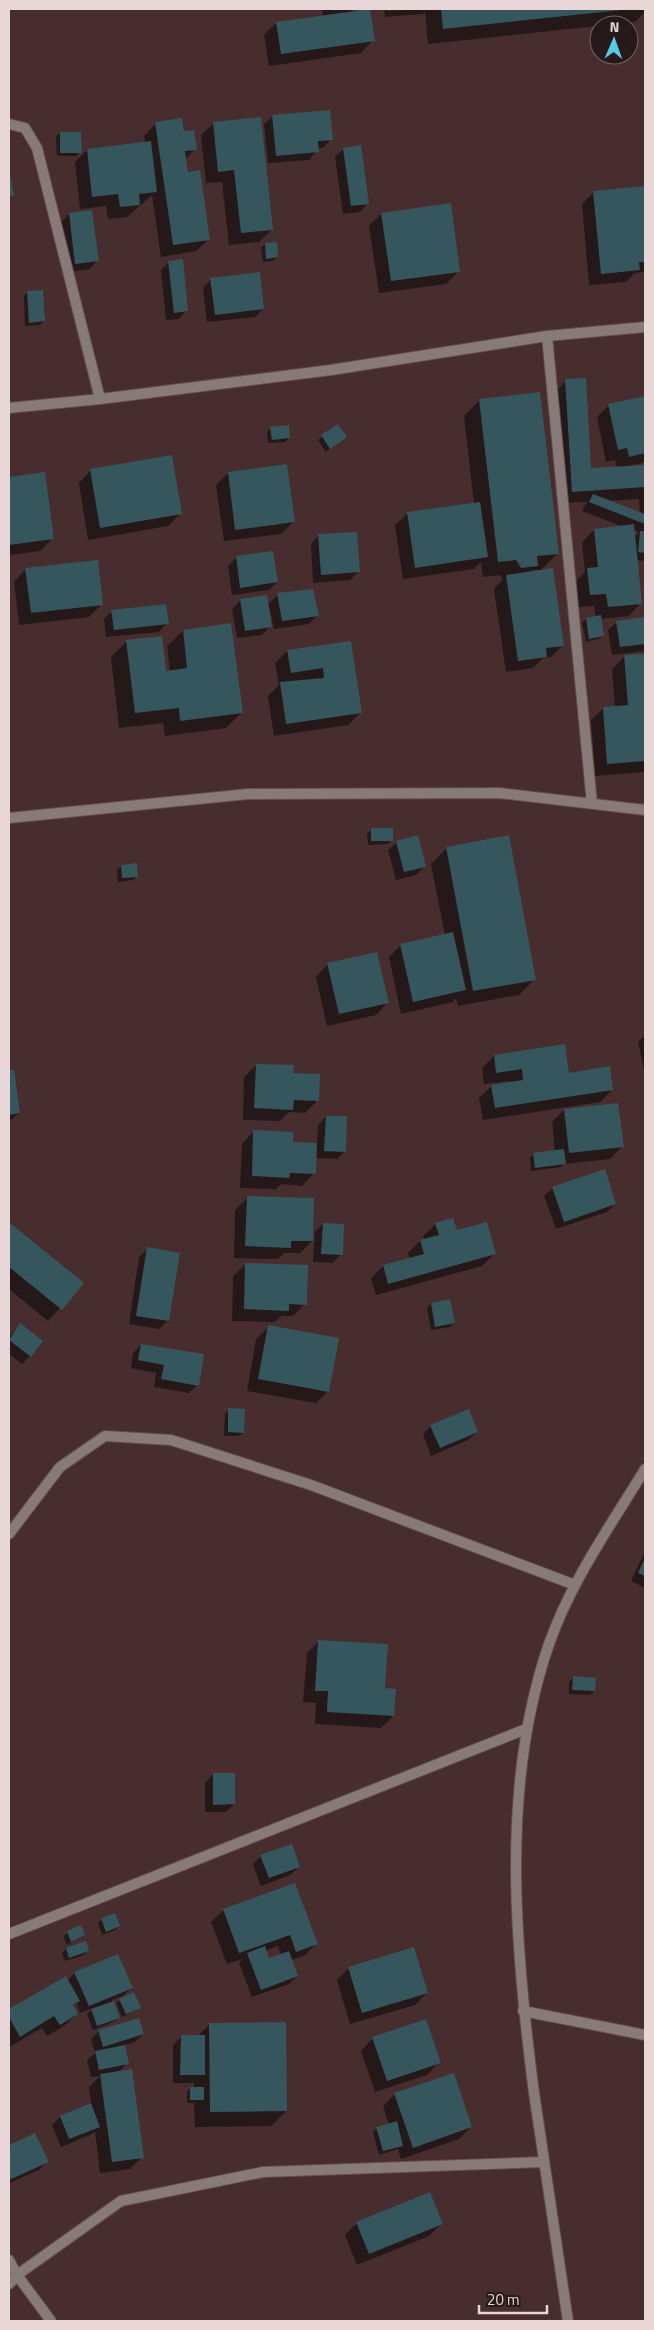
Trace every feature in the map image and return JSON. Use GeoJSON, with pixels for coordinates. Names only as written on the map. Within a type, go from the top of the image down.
{"type":"FeatureCollection","features":[{"type":"Feature","properties":{"kind":"street"},"geometry":{"type":"LineString","coordinates":[[9,124],[25,128],[37,148],[100,399]]}},
{"type":"Feature","properties":{"kind":"street"},"geometry":{"type":"LineString","coordinates":[[9,408],[100,399],[331,370],[547,336],[645,327]]}},
{"type":"Feature","properties":{"kind":"street"},"geometry":{"type":"LineString","coordinates":[[547,336],[592,804]]}},
{"type":"Feature","properties":{"kind":"street"},"geometry":{"type":"LineString","coordinates":[[9,818],[248,794],[499,793],[645,810]]}},
{"type":"Feature","properties":{"kind":"street"},"geometry":{"type":"LineString","coordinates":[[9,1534],[60,1467],[105,1436],[171,1440],[311,1485],[575,1585]]}},
{"type":"Feature","properties":{"kind":"street"},"geometry":{"type":"LineString","coordinates":[[568,2321],[542,2162],[523,2011],[515,1907],[519,1811],[526,1729],[549,1644],[575,1585],[645,1469]]}},
{"type":"Feature","properties":{"kind":"street"},"geometry":{"type":"LineString","coordinates":[[9,1934],[526,1729]]}},
{"type":"Feature","properties":{"kind":"street"},"geometry":{"type":"LineString","coordinates":[[523,2011],[645,2035]]}},
{"type":"Feature","properties":{"kind":"street"},"geometry":{"type":"LineString","coordinates":[[9,2284],[17,2275],[121,2201],[264,2172],[542,2162]]}},
{"type":"Feature","properties":{"kind":"street"},"geometry":{"type":"LineString","coordinates":[[9,2260],[17,2275],[52,2321]]}},
{"type":"Feature","properties":{"kind":"building"},"geometry":{"type":"Polygon","coordinates":[[[370,9],[375,41],[281,54],[276,22],[370,9]]]}},
{"type":"Feature","properties":{"kind":"building"},"geometry":{"type":"Polygon","coordinates":[[[441,9],[621,9],[621,10],[443,29],[441,9]]]}},
{"type":"Feature","properties":{"kind":"building"},"geometry":{"type":"Polygon","coordinates":[[[330,110],[333,140],[318,141],[319,152],[276,156],[272,115],[330,110]]]}},
{"type":"Feature","properties":{"kind":"building"},"geometry":{"type":"Polygon","coordinates":[[[261,117],[273,230],[241,233],[234,170],[218,172],[213,122],[261,117]]]}},
{"type":"Feature","properties":{"kind":"building"},"geometry":{"type":"Polygon","coordinates":[[[182,118],[184,131],[194,130],[197,150],[185,151],[188,172],[200,170],[210,240],[173,245],[155,122],[182,118]]]}},
{"type":"Feature","properties":{"kind":"building"},"geometry":{"type":"Polygon","coordinates":[[[60,132],[81,132],[82,153],[60,153],[60,132]]]}},
{"type":"Feature","properties":{"kind":"building"},"geometry":{"type":"Polygon","coordinates":[[[151,141],[157,192],[139,194],[140,205],[120,207],[118,194],[92,197],[87,149],[151,141]]]}},
{"type":"Feature","properties":{"kind":"building"},"geometry":{"type":"Polygon","coordinates":[[[361,145],[369,204],[351,206],[343,148],[361,145]]]}},
{"type":"Feature","properties":{"kind":"building"},"geometry":{"type":"Polygon","coordinates":[[[9,170],[14,195],[9,196],[9,170]]]}},
{"type":"Feature","properties":{"kind":"building"},"geometry":{"type":"Polygon","coordinates":[[[645,186],[645,262],[639,262],[640,270],[601,274],[593,191],[645,186]]]}},
{"type":"Feature","properties":{"kind":"building"},"geometry":{"type":"Polygon","coordinates":[[[451,203],[460,272],[391,281],[381,213],[451,203]]]}},
{"type":"Feature","properties":{"kind":"building"},"geometry":{"type":"Polygon","coordinates":[[[92,210],[99,261],[75,264],[69,213],[92,210]]]}},
{"type":"Feature","properties":{"kind":"building"},"geometry":{"type":"Polygon","coordinates":[[[277,242],[278,257],[266,259],[265,243],[277,242]]]}},
{"type":"Feature","properties":{"kind":"building"},"geometry":{"type":"Polygon","coordinates":[[[183,259],[188,311],[174,313],[168,261],[183,259]]]}},
{"type":"Feature","properties":{"kind":"building"},"geometry":{"type":"Polygon","coordinates":[[[260,272],[264,309],[215,315],[210,278],[260,272]]]}},
{"type":"Feature","properties":{"kind":"building"},"geometry":{"type":"Polygon","coordinates":[[[43,290],[45,321],[29,323],[27,291],[43,290]]]}},
{"type":"Feature","properties":{"kind":"building"},"geometry":{"type":"Polygon","coordinates":[[[586,378],[591,468],[645,465],[645,487],[572,492],[565,379],[586,378]]]}},
{"type":"Feature","properties":{"kind":"building"},"geometry":{"type":"Polygon","coordinates":[[[540,392],[559,554],[537,556],[538,566],[521,568],[516,560],[498,562],[479,399],[540,392]]]}},
{"type":"Feature","properties":{"kind":"building"},"geometry":{"type":"Polygon","coordinates":[[[645,396],[645,453],[629,457],[627,448],[618,450],[608,404],[645,396]]]}},
{"type":"Feature","properties":{"kind":"building"},"geometry":{"type":"Polygon","coordinates":[[[338,424],[347,437],[330,449],[321,435],[338,424]]]}},
{"type":"Feature","properties":{"kind":"building"},"geometry":{"type":"Polygon","coordinates":[[[289,425],[290,438],[272,440],[270,427],[289,425]]]}},
{"type":"Feature","properties":{"kind":"building"},"geometry":{"type":"Polygon","coordinates":[[[172,455],[182,514],[100,528],[90,469],[172,455]]]}},
{"type":"Feature","properties":{"kind":"building"},"geometry":{"type":"Polygon","coordinates":[[[287,464],[295,522],[235,530],[228,472],[287,464]]]}},
{"type":"Feature","properties":{"kind":"building"},"geometry":{"type":"Polygon","coordinates":[[[45,472],[54,539],[9,545],[9,477],[45,472]]]}},
{"type":"Feature","properties":{"kind":"building"},"geometry":{"type":"Polygon","coordinates":[[[593,494],[645,514],[645,524],[589,502],[593,494]]]}},
{"type":"Feature","properties":{"kind":"building"},"geometry":{"type":"Polygon","coordinates":[[[480,502],[488,557],[415,568],[407,512],[480,502]]]}},
{"type":"Feature","properties":{"kind":"building"},"geometry":{"type":"Polygon","coordinates":[[[634,524],[642,604],[608,607],[606,594],[590,595],[587,568],[598,567],[594,529],[634,524]]]}},
{"type":"Feature","properties":{"kind":"building"},"geometry":{"type":"Polygon","coordinates":[[[640,531],[645,531],[645,553],[638,552],[640,531]]]}},
{"type":"Feature","properties":{"kind":"building"},"geometry":{"type":"Polygon","coordinates":[[[357,532],[360,572],[321,575],[318,534],[357,532]]]}},
{"type":"Feature","properties":{"kind":"building"},"geometry":{"type":"Polygon","coordinates":[[[273,551],[278,582],[240,588],[236,556],[273,551]]]}},
{"type":"Feature","properties":{"kind":"building"},"geometry":{"type":"Polygon","coordinates":[[[98,560],[103,605],[31,613],[25,568],[98,560]]]}},
{"type":"Feature","properties":{"kind":"building"},"geometry":{"type":"Polygon","coordinates":[[[553,568],[564,646],[546,648],[547,657],[518,661],[506,575],[553,568]]]}},
{"type":"Feature","properties":{"kind":"building"},"geometry":{"type":"Polygon","coordinates":[[[313,589],[319,616],[282,621],[277,593],[313,589]]]}},
{"type":"Feature","properties":{"kind":"building"},"geometry":{"type":"Polygon","coordinates":[[[267,595],[272,627],[245,631],[240,599],[267,595]]]}},
{"type":"Feature","properties":{"kind":"building"},"geometry":{"type":"Polygon","coordinates":[[[166,604],[169,624],[114,630],[111,610],[166,604]]]}},
{"type":"Feature","properties":{"kind":"building"},"geometry":{"type":"Polygon","coordinates":[[[601,615],[604,636],[589,639],[586,618],[601,615]]]}},
{"type":"Feature","properties":{"kind":"building"},"geometry":{"type":"Polygon","coordinates":[[[645,617],[645,644],[620,647],[616,621],[645,617]]]}},
{"type":"Feature","properties":{"kind":"building"},"geometry":{"type":"Polygon","coordinates":[[[231,623],[243,713],[180,721],[179,708],[135,713],[126,640],[162,636],[166,671],[187,668],[183,630],[231,623]]]}},
{"type":"Feature","properties":{"kind":"building"},"geometry":{"type":"Polygon","coordinates":[[[351,641],[362,713],[286,724],[280,682],[324,678],[323,668],[291,673],[287,650],[351,641]]]}},
{"type":"Feature","properties":{"kind":"building"},"geometry":{"type":"Polygon","coordinates":[[[645,654],[645,761],[607,764],[603,707],[628,705],[624,655],[645,654]]]}},
{"type":"Feature","properties":{"kind":"building"},"geometry":{"type":"Polygon","coordinates":[[[371,828],[393,828],[393,841],[371,841],[371,828]]]}},
{"type":"Feature","properties":{"kind":"building"},"geometry":{"type":"Polygon","coordinates":[[[418,835],[426,867],[404,872],[396,841],[418,835]]]}},
{"type":"Feature","properties":{"kind":"building"},"geometry":{"type":"Polygon","coordinates":[[[509,835],[536,980],[473,991],[446,847],[509,835]]]}},
{"type":"Feature","properties":{"kind":"building"},"geometry":{"type":"Polygon","coordinates":[[[137,863],[138,877],[122,878],[121,865],[137,863]]]}},
{"type":"Feature","properties":{"kind":"building"},"geometry":{"type":"Polygon","coordinates":[[[453,932],[466,990],[413,1002],[400,944],[453,932]]]}},
{"type":"Feature","properties":{"kind":"building"},"geometry":{"type":"Polygon","coordinates":[[[377,952],[389,1003],[339,1014],[327,963],[377,952]]]}},
{"type":"Feature","properties":{"kind":"building"},"geometry":{"type":"Polygon","coordinates":[[[565,1044],[569,1073],[610,1066],[613,1090],[495,1108],[491,1085],[523,1080],[522,1069],[496,1073],[494,1055],[565,1044]]]}},
{"type":"Feature","properties":{"kind":"building"},"geometry":{"type":"Polygon","coordinates":[[[256,1064],[294,1065],[293,1073],[320,1074],[319,1101],[294,1100],[293,1110],[254,1108],[256,1064]]]}},
{"type":"Feature","properties":{"kind":"building"},"geometry":{"type":"Polygon","coordinates":[[[9,1070],[14,1070],[20,1113],[9,1115],[9,1070]]]}},
{"type":"Feature","properties":{"kind":"building"},"geometry":{"type":"Polygon","coordinates":[[[618,1103],[624,1147],[569,1153],[564,1109],[618,1103]]]}},
{"type":"Feature","properties":{"kind":"building"},"geometry":{"type":"Polygon","coordinates":[[[326,1116],[347,1116],[346,1152],[324,1151],[326,1116]]]}},
{"type":"Feature","properties":{"kind":"building"},"geometry":{"type":"Polygon","coordinates":[[[253,1130],[293,1132],[293,1142],[317,1143],[316,1174],[290,1173],[289,1178],[252,1176],[253,1130]]]}},
{"type":"Feature","properties":{"kind":"building"},"geometry":{"type":"Polygon","coordinates":[[[564,1149],[566,1164],[535,1168],[533,1153],[564,1149]]]}},
{"type":"Feature","properties":{"kind":"building"},"geometry":{"type":"Polygon","coordinates":[[[605,1169],[616,1204],[564,1222],[552,1187],[605,1169]]]}},
{"type":"Feature","properties":{"kind":"building"},"geometry":{"type":"Polygon","coordinates":[[[247,1196],[314,1198],[313,1241],[291,1241],[291,1248],[245,1246],[247,1196]]]}},
{"type":"Feature","properties":{"kind":"building"},"geometry":{"type":"Polygon","coordinates":[[[453,1218],[457,1230],[487,1222],[496,1254],[388,1284],[383,1265],[424,1254],[420,1240],[439,1235],[435,1223],[453,1218]]]}},
{"type":"Feature","properties":{"kind":"building"},"geometry":{"type":"Polygon","coordinates":[[[10,1223],[84,1283],[62,1310],[9,1267],[10,1223]]]}},
{"type":"Feature","properties":{"kind":"building"},"geometry":{"type":"Polygon","coordinates":[[[323,1223],[344,1224],[343,1255],[321,1254],[323,1223]]]}},
{"type":"Feature","properties":{"kind":"building"},"geometry":{"type":"Polygon","coordinates":[[[147,1247],[180,1253],[169,1321],[136,1316],[147,1247]]]}},
{"type":"Feature","properties":{"kind":"building"},"geometry":{"type":"Polygon","coordinates":[[[245,1263],[308,1265],[307,1305],[289,1304],[289,1311],[244,1309],[245,1263]]]}},
{"type":"Feature","properties":{"kind":"building"},"geometry":{"type":"Polygon","coordinates":[[[450,1299],[455,1323],[435,1327],[431,1303],[450,1299]]]}},
{"type":"Feature","properties":{"kind":"building"},"geometry":{"type":"Polygon","coordinates":[[[20,1323],[43,1341],[31,1357],[9,1340],[20,1323]]]}},
{"type":"Feature","properties":{"kind":"building"},"geometry":{"type":"Polygon","coordinates":[[[268,1325],[339,1338],[329,1392],[258,1379],[268,1325]]]}},
{"type":"Feature","properties":{"kind":"building"},"geometry":{"type":"Polygon","coordinates":[[[141,1344],[204,1354],[199,1386],[161,1379],[164,1365],[138,1360],[141,1344]]]}},
{"type":"Feature","properties":{"kind":"building"},"geometry":{"type":"Polygon","coordinates":[[[228,1408],[245,1409],[244,1433],[228,1432],[228,1408]]]}},
{"type":"Feature","properties":{"kind":"building"},"geometry":{"type":"Polygon","coordinates":[[[469,1409],[478,1432],[440,1448],[430,1425],[469,1409]]]}},
{"type":"Feature","properties":{"kind":"building"},"geometry":{"type":"Polygon","coordinates":[[[645,1558],[645,1576],[638,1573],[645,1558]]]}},
{"type":"Feature","properties":{"kind":"building"},"geometry":{"type":"Polygon","coordinates":[[[318,1640],[388,1644],[385,1688],[396,1689],[394,1716],[327,1712],[328,1691],[315,1691],[318,1640]]]}},
{"type":"Feature","properties":{"kind":"building"},"geometry":{"type":"Polygon","coordinates":[[[573,1676],[596,1678],[595,1691],[572,1690],[573,1676]]]}},
{"type":"Feature","properties":{"kind":"building"},"geometry":{"type":"Polygon","coordinates":[[[213,1773],[235,1773],[235,1804],[213,1805],[213,1773]]]}},
{"type":"Feature","properties":{"kind":"building"},"geometry":{"type":"Polygon","coordinates":[[[292,1844],[300,1867],[269,1878],[260,1855],[292,1844]]]}},
{"type":"Feature","properties":{"kind":"building"},"geometry":{"type":"Polygon","coordinates":[[[295,1883],[318,1944],[296,1952],[290,1935],[239,1953],[223,1909],[295,1883]]]}},
{"type":"Feature","properties":{"kind":"building"},"geometry":{"type":"Polygon","coordinates":[[[115,1913],[120,1926],[106,1932],[101,1918],[115,1913]]]}},
{"type":"Feature","properties":{"kind":"building"},"geometry":{"type":"Polygon","coordinates":[[[81,1925],[85,1935],[71,1942],[67,1931],[81,1925]]]}},
{"type":"Feature","properties":{"kind":"building"},"geometry":{"type":"Polygon","coordinates":[[[86,1941],[89,1951],[69,1958],[66,1948],[86,1941]]]}},
{"type":"Feature","properties":{"kind":"building"},"geometry":{"type":"Polygon","coordinates":[[[265,1946],[269,1958],[289,1951],[298,1976],[261,1990],[247,1953],[265,1946]]]}},
{"type":"Feature","properties":{"kind":"building"},"geometry":{"type":"Polygon","coordinates":[[[414,1947],[428,1993],[362,2013],[348,1967],[414,1947]]]}},
{"type":"Feature","properties":{"kind":"building"},"geometry":{"type":"Polygon","coordinates":[[[118,1954],[133,1988],[89,2006],[74,1972],[118,1954]]]}},
{"type":"Feature","properties":{"kind":"building"},"geometry":{"type":"Polygon","coordinates":[[[66,1976],[80,2001],[73,2005],[78,2014],[60,2025],[54,2016],[20,2037],[9,2017],[9,2009],[66,1976]]]}},
{"type":"Feature","properties":{"kind":"building"},"geometry":{"type":"Polygon","coordinates":[[[134,1992],[141,2008],[126,2014],[119,1999],[134,1992]]]}},
{"type":"Feature","properties":{"kind":"building"},"geometry":{"type":"Polygon","coordinates":[[[114,2001],[120,2018],[97,2026],[91,2009],[114,2001]]]}},
{"type":"Feature","properties":{"kind":"building"},"geometry":{"type":"Polygon","coordinates":[[[139,2018],[144,2034],[103,2047],[98,2030],[139,2018]]]}},
{"type":"Feature","properties":{"kind":"building"},"geometry":{"type":"Polygon","coordinates":[[[426,2019],[441,2063],[387,2081],[372,2037],[426,2019]]]}},
{"type":"Feature","properties":{"kind":"building"},"geometry":{"type":"Polygon","coordinates":[[[286,2022],[287,2111],[210,2112],[209,2023],[286,2022]]]}},
{"type":"Feature","properties":{"kind":"building"},"geometry":{"type":"Polygon","coordinates":[[[181,2035],[205,2035],[205,2075],[180,2075],[181,2035]]]}},
{"type":"Feature","properties":{"kind":"building"},"geometry":{"type":"Polygon","coordinates":[[[125,2045],[129,2064],[99,2070],[95,2051],[125,2045]]]}},
{"type":"Feature","properties":{"kind":"building"},"geometry":{"type":"Polygon","coordinates":[[[132,2069],[144,2158],[112,2162],[100,2074],[132,2069]]]}},
{"type":"Feature","properties":{"kind":"building"},"geometry":{"type":"Polygon","coordinates":[[[454,2073],[472,2127],[413,2148],[394,2093],[454,2073]]]}},
{"type":"Feature","properties":{"kind":"building"},"geometry":{"type":"Polygon","coordinates":[[[190,2087],[204,2087],[204,2100],[190,2100],[190,2087]]]}},
{"type":"Feature","properties":{"kind":"building"},"geometry":{"type":"Polygon","coordinates":[[[91,2103],[100,2127],[69,2139],[60,2116],[91,2103]]]}},
{"type":"Feature","properties":{"kind":"building"},"geometry":{"type":"Polygon","coordinates":[[[397,2121],[403,2146],[383,2151],[376,2127],[397,2121]]]}},
{"type":"Feature","properties":{"kind":"building"},"geometry":{"type":"Polygon","coordinates":[[[35,2133],[49,2162],[9,2180],[9,2145],[35,2133]]]}},
{"type":"Feature","properties":{"kind":"building"},"geometry":{"type":"Polygon","coordinates":[[[430,2192],[443,2224],[369,2254],[356,2222],[430,2192]]]}}]}
